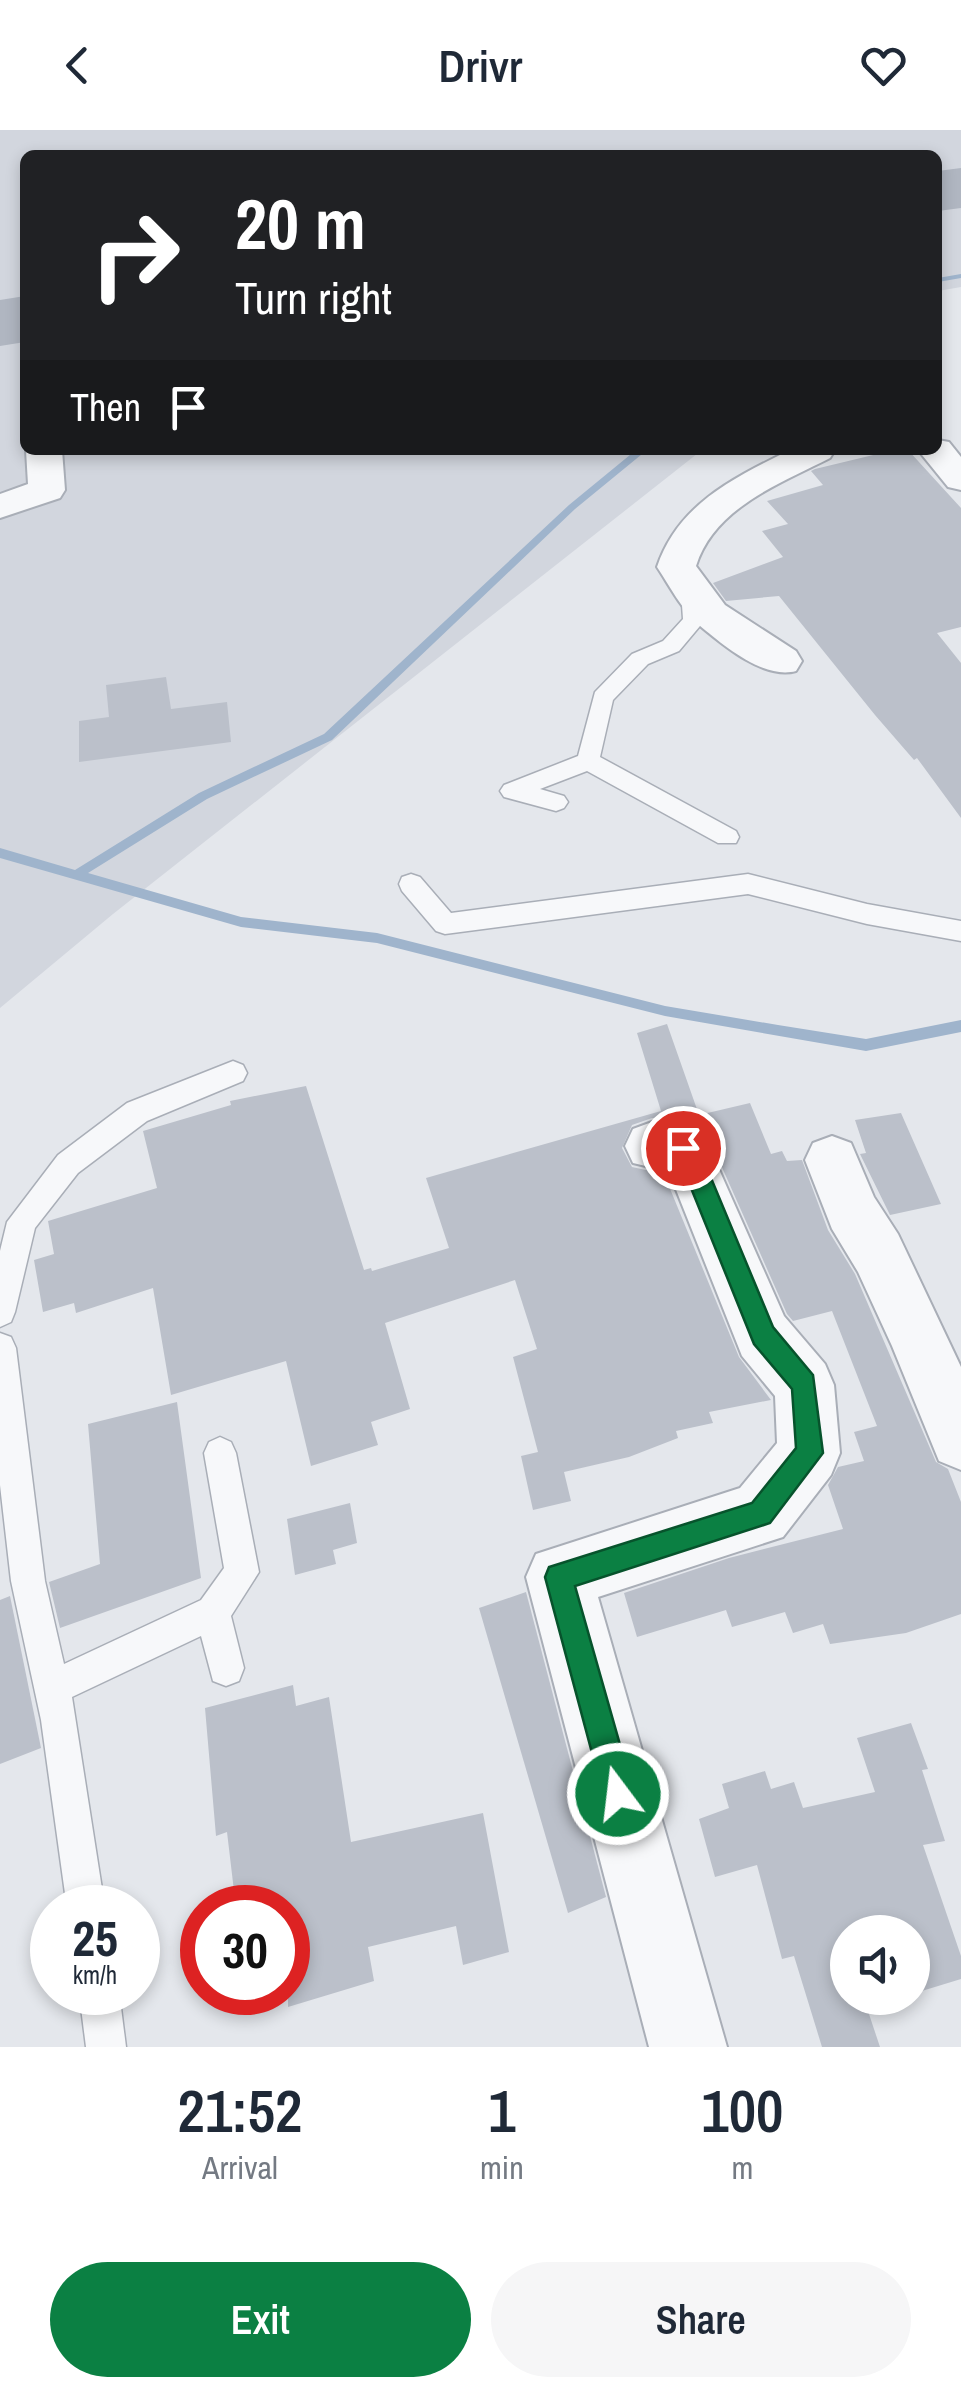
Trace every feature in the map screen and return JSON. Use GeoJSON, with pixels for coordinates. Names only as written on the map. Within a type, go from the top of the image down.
{"type":"FeatureCollection","features":[{"type":"Feature","properties":{"kind":"street"},"geometry":{"type":"LineString","coordinates":[[0,507],[47,490],[44,455]]}},
{"type":"Feature","properties":{"kind":"street"},"geometry":{"type":"LineString","coordinates":[[780,661],[710,614],[676,567],[679,548],[710,512],[808,455]]}},
{"type":"Feature","properties":{"kind":"street"},"geometry":{"type":"LineString","coordinates":[[940,455],[961,480]]}},
{"type":"Feature","properties":{"kind":"street"},"geometry":{"type":"LineString","coordinates":[[652,1146],[683,1148],[698,1174],[763,1336],[804,1384],[809,1453],[760,1514],[559,1577],[688,2047]]}},
{"type":"Feature","properties":{"kind":"street"},"geometry":{"type":"LineString","coordinates":[[832,1160],[852,1212],[878,1253],[961,1438]]}},
{"type":"Feature","properties":{"kind":"lane"},"geometry":{"type":"LineString","coordinates":[[588,761],[603,697],[640,659],[671,646],[694,620],[691,591]]}},
{"type":"Feature","properties":{"kind":"lane"},"geometry":{"type":"LineString","coordinates":[[556,802],[512,791],[588,761]]}},
{"type":"Feature","properties":{"kind":"lane"},"geometry":{"type":"LineString","coordinates":[[588,761],[727,837]]}},
{"type":"Feature","properties":{"kind":"lane"},"geometry":{"type":"LineString","coordinates":[[410,884],[445,924],[748,884],[867,914],[961,931]]}},
{"type":"Feature","properties":{"kind":"lane"},"geometry":{"type":"LineString","coordinates":[[0,1312],[22,1222],[68,1164],[137,1112],[233,1073]]}},
{"type":"Feature","properties":{"kind":"lane"},"geometry":{"type":"LineString","coordinates":[[0,1348],[28,1581],[52,1688],[82,1885]]}},
{"type":"Feature","properties":{"kind":"lane"},"geometry":{"type":"LineString","coordinates":[[52,1688],[213,1612],[242,1572],[220,1453]]}},
{"type":"Feature","properties":{"kind":"lane"},"geometry":{"type":"LineString","coordinates":[[213,1612],[226,1668]]}},
{"type":"Feature","properties":{"kind":"lane"},"geometry":{"type":"LineString","coordinates":[[102,2015],[106,2047]]}},
{"type":"Feature","properties":{"kind":"shaded area"},"geometry":{"type":"Polygon","coordinates":[[[0,130],[961,130],[961,287],[942,290],[942,150],[20,150],[20,455],[696,455],[113,914],[0,1008],[0,130]]]}},
{"type":"Feature","properties":{"kind":"building"},"geometry":{"type":"Polygon","coordinates":[[[873,455],[913,455],[961,508],[961,627],[937,633],[961,663],[961,818],[917,758],[914,760],[875,715],[779,596],[726,601],[713,583],[783,557],[762,531],[788,524],[767,501],[823,485],[811,471],[873,455]]]}},
{"type":"Feature","properties":{"kind":"building"},"geometry":{"type":"Polygon","coordinates":[[[166,677],[171,709],[227,702],[231,742],[79,762],[79,721],[109,717],[106,685],[166,677]]]}},
{"type":"Feature","properties":{"kind":"building"},"geometry":{"type":"Polygon","coordinates":[[[667,1024],[699,1115],[750,1103],[771,1154],[782,1151],[787,1161],[802,1160],[828,1230],[855,1274],[936,1462],[948,1469],[961,1502],[961,1614],[906,1633],[830,1644],[823,1624],[793,1633],[785,1612],[732,1627],[726,1610],[637,1637],[624,1593],[729,1558],[843,1529],[828,1485],[838,1467],[864,1461],[854,1432],[877,1426],[832,1311],[793,1321],[787,1314],[705,1129],[684,1120],[652,1118],[632,1125],[622,1148],[632,1167],[664,1174],[739,1357],[771,1400],[709,1412],[713,1423],[676,1431],[678,1438],[629,1457],[564,1472],[571,1501],[533,1510],[521,1456],[538,1452],[513,1357],[537,1349],[515,1280],[385,1323],[410,1409],[371,1422],[378,1445],[311,1466],[286,1361],[171,1395],[153,1288],[76,1313],[74,1303],[43,1312],[34,1260],[54,1254],[48,1221],[157,1188],[143,1131],[231,1105],[230,1101],[306,1086],[364,1270],[372,1271],[449,1248],[426,1178],[661,1111],[637,1033],[667,1024]]]}},
{"type":"Feature","properties":{"kind":"building"},"geometry":{"type":"Polygon","coordinates":[[[901,1113],[941,1204],[890,1215],[860,1154],[866,1153],[855,1120],[901,1113]]]}},
{"type":"Feature","properties":{"kind":"building"},"geometry":{"type":"Polygon","coordinates":[[[177,1402],[201,1578],[60,1628],[49,1582],[100,1564],[88,1424],[177,1402]]]}},
{"type":"Feature","properties":{"kind":"building"},"geometry":{"type":"Polygon","coordinates":[[[350,1503],[357,1543],[333,1550],[336,1564],[295,1575],[287,1519],[350,1503]]]}},
{"type":"Feature","properties":{"kind":"building"},"geometry":{"type":"Polygon","coordinates":[[[526,1592],[606,1897],[568,1913],[479,1608],[526,1592]]]}},
{"type":"Feature","properties":{"kind":"building"},"geometry":{"type":"Polygon","coordinates":[[[10,1596],[41,1748],[0,1764],[0,1600],[10,1596]]]}},
{"type":"Feature","properties":{"kind":"building"},"geometry":{"type":"Polygon","coordinates":[[[293,1685],[296,1706],[329,1697],[351,1842],[483,1813],[509,1952],[463,1965],[456,1926],[368,1947],[374,1981],[310,2000],[310,1885],[233,1885],[227,1832],[216,1836],[205,1708],[293,1685]]]}},
{"type":"Feature","properties":{"kind":"building"},"geometry":{"type":"Polygon","coordinates":[[[911,1723],[928,1769],[922,1770],[945,1841],[923,1845],[961,1956],[961,1979],[930,1988],[930,1915],[830,1915],[830,2015],[869,2015],[880,2047],[822,2047],[794,1956],[782,1959],[757,1865],[715,1877],[699,1819],[729,1808],[722,1784],[765,1771],[771,1789],[794,1782],[803,1808],[875,1792],[857,1738],[911,1723]]]}},
{"type":"Feature","properties":{"kind":"waterway"},"geometry":{"type":"LineString","coordinates":[[942,279],[961,276]]}},
{"type":"Feature","properties":{"kind":"waterway"},"geometry":{"type":"LineString","coordinates":[[79,873],[203,796],[328,737],[572,507],[636,455]]}},
{"type":"Feature","properties":{"kind":"waterway"},"geometry":{"type":"LineString","coordinates":[[0,853],[241,922],[377,938],[665,1011],[866,1045],[961,1026]]}},
{"type":"Feature","properties":{"kind":"taxiway"},"geometry":{"type":"LineString","coordinates":[[942,190],[961,188]]}},
{"type":"Feature","properties":{"kind":"taxiway"},"geometry":{"type":"LineString","coordinates":[[0,323],[20,320]]}},
{"type":"Feature","properties":{"kind":"route"},"geometry":{"type":"LineString","coordinates":[[618,1794],[559,1577],[760,1514],[809,1453],[804,1384],[763,1336],[698,1174],[683,1148]]}}]}
